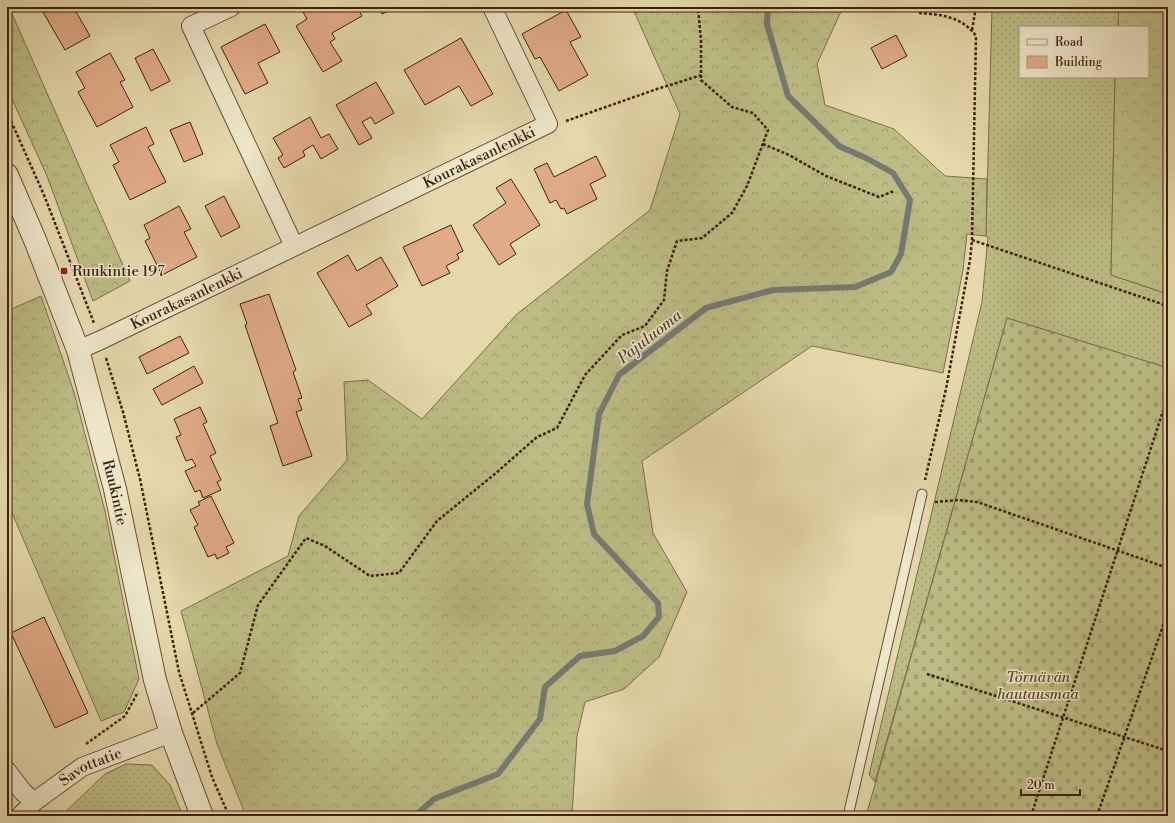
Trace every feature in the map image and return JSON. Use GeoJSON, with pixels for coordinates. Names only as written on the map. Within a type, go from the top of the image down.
{"type":"FeatureCollection","features":[{"type":"Feature","properties":{"kind":"street"},"geometry":{"type":"LineString","coordinates":[[231,7],[191,26],[294,246]]}},
{"type":"Feature","properties":{"kind":"street","name":"Kourakasanlenkki"},"geometry":{"type":"LineString","coordinates":[[78,350],[548,124],[492,7]]}},
{"type":"Feature","properties":{"kind":"street","name":"Ruukintie"},"geometry":{"type":"LineString","coordinates":[[7,175],[35,240],[78,350],[115,489],[155,680],[171,732],[202,816]]}},
{"type":"Feature","properties":{"kind":"street","name":"Savottatie"},"geometry":{"type":"LineString","coordinates":[[20,816],[34,802],[82,767],[171,732]]}},
{"type":"Feature","properties":{"kind":"street"},"geometry":{"type":"LineString","coordinates":[[7,771],[23,792],[34,802]]}},
{"type":"Feature","properties":{"kind":"lane"},"geometry":{"type":"LineString","coordinates":[[848,816],[922,494]]}},
{"type":"Feature","properties":{"kind":"path"},"geometry":{"type":"LineString","coordinates":[[193,713],[240,673],[258,605],[306,538],[325,546],[370,576],[399,573],[437,521],[537,437],[557,428],[585,375],[622,335],[645,326],[664,300],[667,271],[677,241],[702,238],[732,213],[747,186],[768,130],[753,113],[732,107],[701,80],[701,41],[698,7]]}},
{"type":"Feature","properties":{"kind":"path"},"geometry":{"type":"LineString","coordinates":[[972,30],[976,7]]}},
{"type":"Feature","properties":{"kind":"path"},"geometry":{"type":"LineString","coordinates":[[919,13],[933,13],[958,19],[972,30],[976,36],[972,240],[970,260],[946,389],[922,494]]}},
{"type":"Feature","properties":{"kind":"path"},"geometry":{"type":"LineString","coordinates":[[548,124],[567,121],[702,75]]}},
{"type":"Feature","properties":{"kind":"path"},"geometry":{"type":"LineString","coordinates":[[7,129],[13,126]]}},
{"type":"Feature","properties":{"kind":"path"},"geometry":{"type":"LineString","coordinates":[[763,144],[789,155],[826,176],[879,197],[894,191]]}},
{"type":"Feature","properties":{"kind":"path"},"geometry":{"type":"LineString","coordinates":[[972,240],[1168,306]]}},
{"type":"Feature","properties":{"kind":"path"},"geometry":{"type":"LineString","coordinates":[[1031,816],[1163,411]]}},
{"type":"Feature","properties":{"kind":"path"},"geometry":{"type":"LineString","coordinates":[[919,507],[937,501],[958,500],[977,502],[1168,568]]}},
{"type":"Feature","properties":{"kind":"path"},"geometry":{"type":"LineString","coordinates":[[1097,816],[1168,611]]}},
{"type":"Feature","properties":{"kind":"path"},"geometry":{"type":"LineString","coordinates":[[84,745],[125,716],[142,685],[179,672],[212,778],[229,816]]}},
{"type":"Feature","properties":{"kind":"path"},"geometry":{"type":"LineString","coordinates":[[927,674],[1168,751]]}},
{"type":"Feature","properties":{"kind":"green space"},"geometry":{"type":"Polygon","coordinates":[[[7,7],[9,7],[130,281],[93,301],[47,176],[7,88],[7,7]]]}},
{"type":"Feature","properties":{"kind":"green space"},"geometry":{"type":"Polygon","coordinates":[[[632,7],[843,7],[817,64],[825,105],[894,129],[945,176],[987,179],[986,236],[967,234],[963,270],[943,373],[812,346],[642,461],[653,533],[687,592],[659,657],[624,689],[585,702],[577,736],[572,816],[246,816],[217,744],[181,611],[288,556],[299,516],[347,460],[344,382],[368,380],[422,419],[517,314],[650,210],[680,114],[632,7]]]}},
{"type":"Feature","properties":{"kind":"green space"},"geometry":{"type":"Polygon","coordinates":[[[992,7],[1119,7],[1118,26],[1019,26],[1019,78],[1115,78],[1111,275],[1168,294],[1168,368],[1007,318],[875,782],[869,775],[982,302],[988,237],[986,236],[992,7]]]}},
{"type":"Feature","properties":{"kind":"green space"},"geometry":{"type":"Polygon","coordinates":[[[1119,7],[1168,7],[1168,294],[1111,275],[1115,78],[1149,78],[1149,26],[1118,26],[1119,7]]]}},
{"type":"Feature","properties":{"kind":"green space"},"geometry":{"type":"Polygon","coordinates":[[[41,296],[74,392],[105,511],[139,679],[124,712],[101,721],[7,501],[7,311],[41,296]]]}},
{"type":"Feature","properties":{"kind":"green space","name":"Törnävän hautausmaa"},"geometry":{"type":"Polygon","coordinates":[[[1007,318],[1168,368],[1168,816],[866,816],[1007,318]]]}},
{"type":"Feature","properties":{"kind":"green space"},"geometry":{"type":"Polygon","coordinates":[[[126,764],[152,765],[170,785],[183,816],[61,816],[105,774],[126,764]]]}},
{"type":"Feature","properties":{"kind":"building"},"geometry":{"type":"Polygon","coordinates":[[[40,7],[81,7],[75,10],[90,36],[65,50],[40,7]]]}},
{"type":"Feature","properties":{"kind":"building"},"geometry":{"type":"Polygon","coordinates":[[[300,7],[357,7],[362,16],[332,33],[335,39],[330,42],[342,61],[323,72],[296,26],[307,19],[300,7]]]}},
{"type":"Feature","properties":{"kind":"building"},"geometry":{"type":"Polygon","coordinates":[[[379,7],[391,7],[392,9],[382,14],[379,7]]]}},
{"type":"Feature","properties":{"kind":"building"},"geometry":{"type":"Polygon","coordinates":[[[518,7],[530,7],[520,12],[518,7]]]}},
{"type":"Feature","properties":{"kind":"building"},"geometry":{"type":"Polygon","coordinates":[[[948,7],[959,7],[950,12],[948,7]]]}},
{"type":"Feature","properties":{"kind":"building"},"geometry":{"type":"Polygon","coordinates":[[[566,10],[581,37],[570,42],[588,75],[559,91],[540,57],[535,59],[522,34],[566,10]]]}},
{"type":"Feature","properties":{"kind":"building"},"geometry":{"type":"Polygon","coordinates":[[[265,24],[280,52],[258,63],[268,83],[245,94],[221,47],[265,24]]]}},
{"type":"Feature","properties":{"kind":"building"},"geometry":{"type":"Polygon","coordinates":[[[896,35],[907,56],[882,69],[871,48],[896,35]]]}},
{"type":"Feature","properties":{"kind":"building"},"geometry":{"type":"Polygon","coordinates":[[[461,38],[493,94],[471,106],[459,86],[425,105],[404,70],[461,38]]]}},
{"type":"Feature","properties":{"kind":"building"},"geometry":{"type":"Polygon","coordinates":[[[153,49],[170,81],[151,91],[135,58],[153,49]]]}},
{"type":"Feature","properties":{"kind":"building"},"geometry":{"type":"Polygon","coordinates":[[[110,53],[125,80],[120,82],[133,107],[97,127],[78,92],[85,88],[76,72],[110,53]]]}},
{"type":"Feature","properties":{"kind":"building"},"geometry":{"type":"Polygon","coordinates":[[[376,82],[394,113],[375,124],[371,117],[362,122],[372,138],[359,145],[336,105],[376,82]]]}},
{"type":"Feature","properties":{"kind":"building"},"geometry":{"type":"Polygon","coordinates":[[[310,117],[321,138],[329,134],[338,149],[321,159],[313,145],[303,151],[305,156],[284,168],[278,158],[283,155],[273,138],[310,117]]]}},
{"type":"Feature","properties":{"kind":"building"},"geometry":{"type":"Polygon","coordinates":[[[190,122],[203,154],[184,162],[170,130],[190,122]]]}},
{"type":"Feature","properties":{"kind":"building"},"geometry":{"type":"Polygon","coordinates":[[[146,127],[154,144],[148,147],[166,182],[130,200],[113,165],[119,162],[110,145],[146,127]]]}},
{"type":"Feature","properties":{"kind":"building"},"geometry":{"type":"Polygon","coordinates":[[[596,156],[606,176],[590,184],[597,199],[567,214],[564,208],[561,209],[556,200],[550,203],[534,169],[547,163],[554,177],[596,156]]]}},
{"type":"Feature","properties":{"kind":"building"},"geometry":{"type":"Polygon","coordinates":[[[511,179],[540,225],[510,244],[516,254],[499,265],[473,225],[506,203],[496,188],[511,179]]]}},
{"type":"Feature","properties":{"kind":"building"},"geometry":{"type":"Polygon","coordinates":[[[224,196],[240,227],[221,237],[205,206],[224,196]]]}},
{"type":"Feature","properties":{"kind":"building"},"geometry":{"type":"Polygon","coordinates":[[[179,206],[191,229],[184,232],[197,257],[162,275],[145,241],[150,238],[144,225],[179,206]]]}},
{"type":"Feature","properties":{"kind":"building"},"geometry":{"type":"Polygon","coordinates":[[[451,225],[463,251],[457,254],[459,259],[446,266],[450,273],[422,286],[403,247],[451,225]]]}},
{"type":"Feature","properties":{"kind":"building"},"geometry":{"type":"Polygon","coordinates":[[[348,255],[357,271],[381,257],[398,286],[366,305],[372,314],[349,327],[317,273],[348,255]]]}},
{"type":"Feature","properties":{"kind":"building"},"geometry":{"type":"Polygon","coordinates":[[[269,294],[296,370],[293,372],[302,398],[298,399],[302,410],[296,412],[312,456],[283,466],[270,426],[278,423],[245,325],[247,324],[240,304],[269,294]]]}},
{"type":"Feature","properties":{"kind":"building"},"geometry":{"type":"Polygon","coordinates":[[[180,336],[189,353],[147,374],[139,357],[180,336]]]}},
{"type":"Feature","properties":{"kind":"building"},"geometry":{"type":"Polygon","coordinates":[[[194,366],[203,383],[162,405],[153,389],[194,366]]]}},
{"type":"Feature","properties":{"kind":"building"},"geometry":{"type":"Polygon","coordinates":[[[200,407],[207,422],[203,424],[216,453],[210,456],[221,480],[217,482],[221,490],[203,498],[200,490],[195,492],[185,471],[196,466],[192,459],[186,461],[176,437],[181,435],[174,419],[200,407]]]}},
{"type":"Feature","properties":{"kind":"building"},"geometry":{"type":"Polygon","coordinates":[[[211,496],[234,543],[226,547],[229,553],[217,559],[215,554],[208,557],[194,527],[198,525],[190,510],[200,505],[198,502],[211,496]]]}},
{"type":"Feature","properties":{"kind":"building"},"geometry":{"type":"Polygon","coordinates":[[[44,617],[88,713],[55,728],[11,633],[44,617]]]}},
{"type":"Feature","properties":{"kind":"waterway","name":"Pajuluoma"},"geometry":{"type":"LineString","coordinates":[[415,816],[434,799],[498,774],[540,719],[545,687],[580,656],[615,651],[643,636],[659,617],[658,603],[594,534],[587,504],[599,414],[619,375],[706,308],[773,290],[855,287],[891,272],[901,254],[910,200],[893,173],[868,159],[839,146],[788,96],[767,24],[768,7]]}},
{"type":"Feature","properties":{"kind":"place","name":"Ruukintie 197"},"geometry":{"type":"Point","coordinates":[64,271]}}]}
